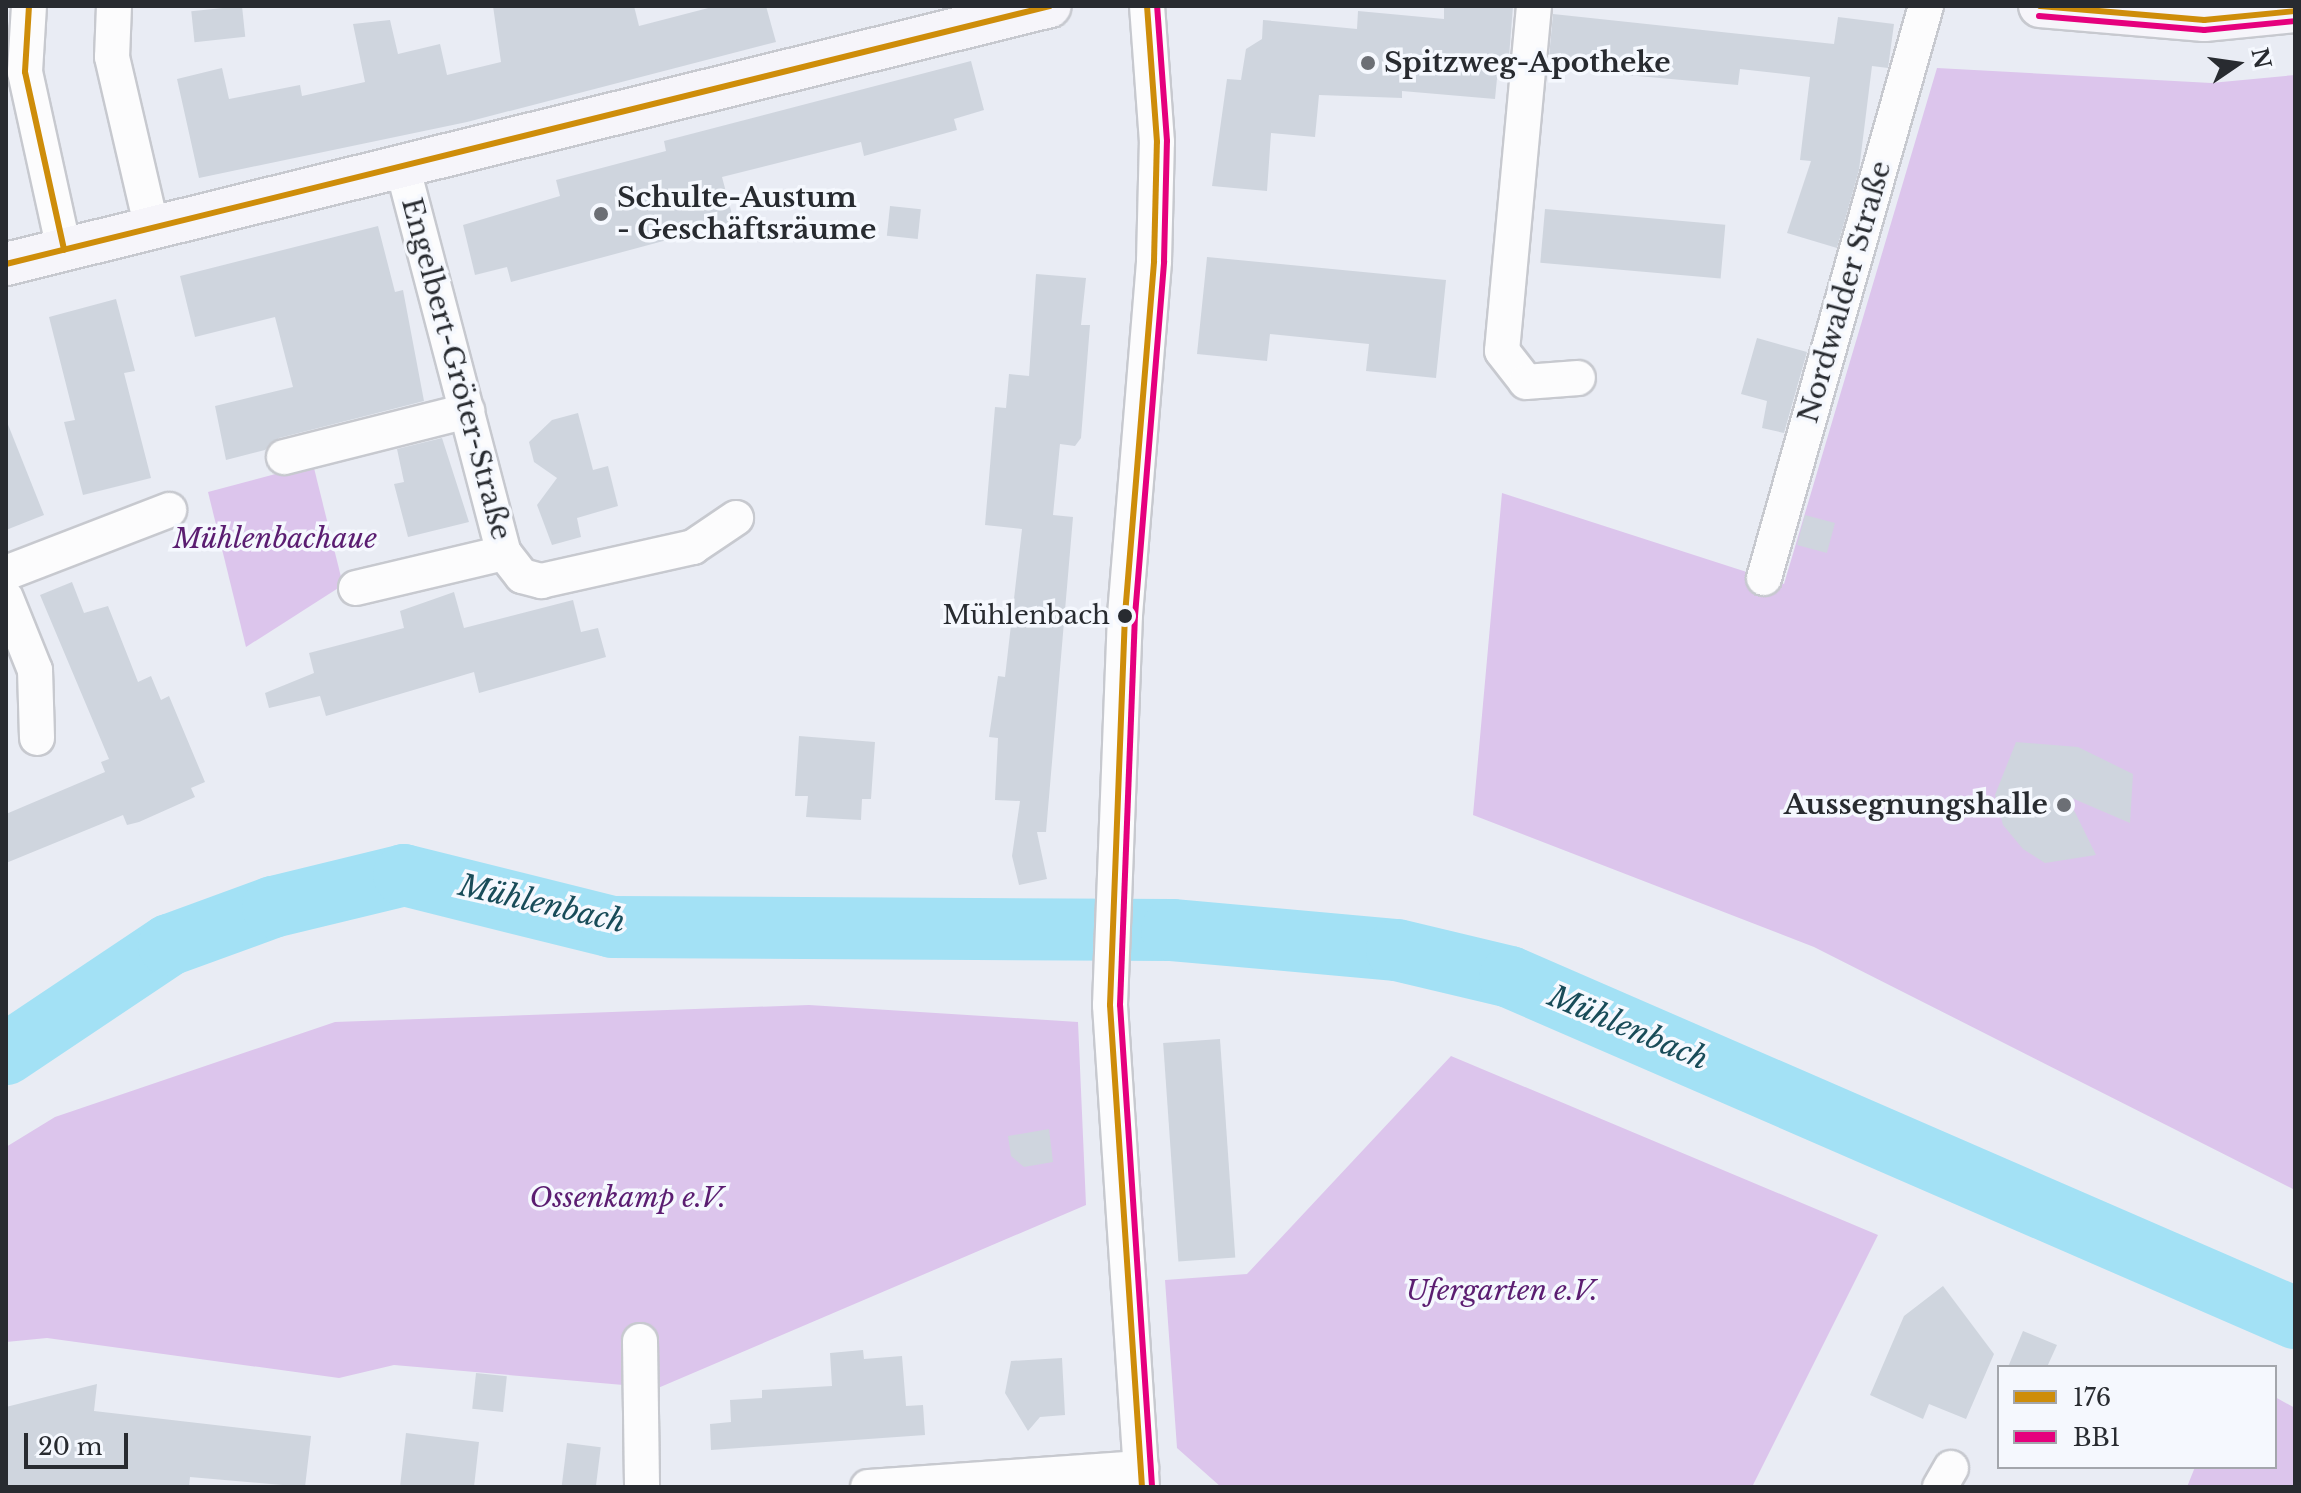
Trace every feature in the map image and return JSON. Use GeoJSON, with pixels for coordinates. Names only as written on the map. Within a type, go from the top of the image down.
{"type":"FeatureCollection","features":[{"type":"Feature","properties":{"kind":"main road"},"geometry":{"type":"LineString","coordinates":[[6,264],[403,169],[1050,6]]}},
{"type":"Feature","properties":{"kind":"main road"},"geometry":{"type":"LineString","coordinates":[[2040,6],[2204,20],[2295,11]]}},
{"type":"Feature","properties":{"kind":"street"},"geometry":{"type":"LineString","coordinates":[[29,6],[25,72],[64,250]]}},
{"type":"Feature","properties":{"kind":"street"},"geometry":{"type":"LineString","coordinates":[[114,6],[112,57],[152,229]]}},
{"type":"Feature","properties":{"kind":"street"},"geometry":{"type":"LineString","coordinates":[[868,1487],[1141,1477],[1110,1005],[1125,615],[1154,261],[1157,142],[1147,6]]}},
{"type":"Feature","properties":{"kind":"street"},"geometry":{"type":"LineString","coordinates":[[1534,6],[1502,351],[1526,382],[1578,378]]}},
{"type":"Feature","properties":{"kind":"street","name":"Nordwalder Straße"},"geometry":{"type":"LineString","coordinates":[[1764,578],[1926,6]]}},
{"type":"Feature","properties":{"kind":"street","name":"Engelbert-Gröter-Straße"},"geometry":{"type":"LineString","coordinates":[[403,169],[504,553],[522,576],[541,581],[693,547],[736,518]]}},
{"type":"Feature","properties":{"kind":"street"},"geometry":{"type":"LineString","coordinates":[[284,457],[467,411]]}},
{"type":"Feature","properties":{"kind":"street"},"geometry":{"type":"LineString","coordinates":[[6,573],[169,510]]}},
{"type":"Feature","properties":{"kind":"street"},"geometry":{"type":"LineString","coordinates":[[356,588],[504,553]]}},
{"type":"Feature","properties":{"kind":"street"},"geometry":{"type":"LineString","coordinates":[[6,598],[35,670],[37,738]]}},
{"type":"Feature","properties":{"kind":"street"},"geometry":{"type":"LineString","coordinates":[[640,1341],[642,1487]]}},
{"type":"Feature","properties":{"kind":"green space"},"geometry":{"type":"Polygon","coordinates":[[[1937,68],[2211,83],[2295,75],[2295,1190],[1814,947],[1473,815],[1502,493],[1784,584],[1937,68]]]}},
{"type":"Feature","properties":{"kind":"green space","name":"Mühlenbachaue"},"geometry":{"type":"Polygon","coordinates":[[[313,464],[343,585],[246,647],[208,492],[313,464]]]}},
{"type":"Feature","properties":{"kind":"green space","name":"Ossenkamp e.V."},"geometry":{"type":"Polygon","coordinates":[[[809,1005],[1078,1022],[1086,1205],[658,1388],[394,1365],[339,1378],[47,1338],[6,1342],[6,1147],[55,1117],[335,1022],[809,1005]]]}},
{"type":"Feature","properties":{"kind":"green space","name":"Ufergarten e.V."},"geometry":{"type":"Polygon","coordinates":[[[1451,1056],[1878,1235],[1752,1487],[1221,1487],[1177,1448],[1165,1280],[1247,1274],[1451,1056]]]}},
{"type":"Feature","properties":{"kind":"green space"},"geometry":{"type":"Polygon","coordinates":[[[2277,1398],[2295,1408],[2295,1487],[2187,1487],[2194,1469],[2277,1469],[2277,1398]]]}},
{"type":"Feature","properties":{"kind":"building"},"geometry":{"type":"Polygon","coordinates":[[[242,6],[245,37],[195,42],[191,11],[242,6]]]}},
{"type":"Feature","properties":{"kind":"building"},"geometry":{"type":"Polygon","coordinates":[[[493,6],[634,6],[639,26],[716,6],[766,6],[776,42],[467,122],[199,178],[177,79],[222,68],[229,99],[300,85],[302,96],[365,82],[353,24],[390,20],[398,54],[440,44],[447,75],[501,62],[493,6]]]}},
{"type":"Feature","properties":{"kind":"building"},"geometry":{"type":"Polygon","coordinates":[[[1444,6],[1513,6],[1508,69],[1498,68],[1495,99],[1402,91],[1402,98],[1319,95],[1315,137],[1271,133],[1267,191],[1212,186],[1227,79],[1241,80],[1246,49],[1262,39],[1263,20],[1357,29],[1358,11],[1444,19],[1444,6]]]}},
{"type":"Feature","properties":{"kind":"building"},"geometry":{"type":"Polygon","coordinates":[[[1553,14],[1834,44],[1838,17],[1894,24],[1888,68],[1872,66],[1859,170],[1837,248],[1787,233],[1811,161],[1800,160],[1810,77],[1740,69],[1738,85],[1548,68],[1553,14]]]}},
{"type":"Feature","properties":{"kind":"building"},"geometry":{"type":"Polygon","coordinates":[[[971,61],[984,110],[954,119],[957,130],[864,156],[861,142],[722,177],[734,222],[511,282],[507,267],[475,275],[463,225],[560,196],[556,180],[666,151],[664,141],[971,61]]]}},
{"type":"Feature","properties":{"kind":"building"},"geometry":{"type":"Polygon","coordinates":[[[890,206],[921,209],[918,239],[887,236],[890,206]]]}},
{"type":"Feature","properties":{"kind":"building"},"geometry":{"type":"Polygon","coordinates":[[[1545,209],[1725,225],[1721,279],[1540,263],[1545,209]]]}},
{"type":"Feature","properties":{"kind":"building"},"geometry":{"type":"Polygon","coordinates":[[[378,226],[395,292],[403,290],[424,401],[279,438],[265,450],[226,460],[215,406],[293,387],[275,317],[195,337],[180,276],[378,226]]]}},
{"type":"Feature","properties":{"kind":"building"},"geometry":{"type":"Polygon","coordinates":[[[1207,257],[1446,280],[1436,378],[1366,371],[1369,344],[1270,334],[1267,361],[1197,354],[1207,257]]]}},
{"type":"Feature","properties":{"kind":"building"},"geometry":{"type":"Polygon","coordinates":[[[1036,274],[1086,278],[1081,325],[1090,325],[1081,438],[1075,446],[1060,444],[1053,515],[1073,517],[1046,832],[1037,832],[1047,879],[1019,885],[1012,856],[1020,801],[995,800],[998,738],[989,737],[998,676],[1005,677],[1022,529],[985,525],[995,407],[1006,408],[1009,374],[1029,376],[1036,274]]]}},
{"type":"Feature","properties":{"kind":"building"},"geometry":{"type":"Polygon","coordinates":[[[116,299],[135,371],[124,373],[151,478],[83,495],[64,422],[75,420],[49,317],[116,299]]]}},
{"type":"Feature","properties":{"kind":"building"},"geometry":{"type":"Polygon","coordinates":[[[1757,338],[1807,352],[1784,433],[1762,428],[1767,401],[1741,394],[1757,338]]]}},
{"type":"Feature","properties":{"kind":"building"},"geometry":{"type":"Polygon","coordinates":[[[578,413],[593,470],[608,466],[618,506],[577,518],[581,537],[552,545],[537,505],[557,478],[534,462],[529,442],[552,420],[578,413]]]}},
{"type":"Feature","properties":{"kind":"building"},"geometry":{"type":"Polygon","coordinates":[[[6,423],[44,515],[6,530],[6,423]]]}},
{"type":"Feature","properties":{"kind":"building"},"geometry":{"type":"Polygon","coordinates":[[[442,438],[469,522],[408,537],[394,484],[404,482],[397,449],[442,438]]]}},
{"type":"Feature","properties":{"kind":"building"},"geometry":{"type":"Polygon","coordinates":[[[1805,515],[1835,523],[1827,553],[1797,545],[1805,515]]]}},
{"type":"Feature","properties":{"kind":"building"},"geometry":{"type":"Polygon","coordinates":[[[72,582],[84,613],[108,606],[138,682],[151,676],[161,700],[169,696],[205,782],[191,788],[195,797],[139,822],[127,825],[123,815],[6,863],[6,814],[105,772],[101,762],[109,759],[40,595],[72,582]]]}},
{"type":"Feature","properties":{"kind":"building"},"geometry":{"type":"Polygon","coordinates":[[[454,592],[464,628],[573,600],[581,632],[598,628],[606,657],[479,693],[474,672],[326,716],[320,696],[269,708],[265,693],[314,673],[309,653],[404,628],[400,611],[454,592]]]}},
{"type":"Feature","properties":{"kind":"building"},"geometry":{"type":"Polygon","coordinates":[[[799,736],[875,742],[871,799],[862,799],[861,820],[806,817],[808,796],[795,796],[799,736]]]}},
{"type":"Feature","properties":{"kind":"building","name":"Aussegnungshalle"},"geometry":{"type":"Polygon","coordinates":[[[2016,742],[2078,747],[2133,774],[2130,823],[2067,796],[2096,855],[2045,863],[2023,849],[2003,825],[1995,795],[2016,742]]]}},
{"type":"Feature","properties":{"kind":"building"},"geometry":{"type":"Polygon","coordinates":[[[1220,1039],[1235,1257],[1178,1261],[1163,1043],[1220,1039]]]}},
{"type":"Feature","properties":{"kind":"building"},"geometry":{"type":"Polygon","coordinates":[[[1049,1129],[1053,1162],[1024,1167],[1011,1156],[1008,1136],[1049,1129]]]}},
{"type":"Feature","properties":{"kind":"building"},"geometry":{"type":"Polygon","coordinates":[[[1943,1286],[1994,1354],[1966,1419],[1929,1404],[1923,1419],[1870,1395],[1904,1316],[1943,1286]]]}},
{"type":"Feature","properties":{"kind":"building"},"geometry":{"type":"Polygon","coordinates":[[[2023,1331],[2057,1345],[2048,1365],[2009,1365],[2023,1331]]]}},
{"type":"Feature","properties":{"kind":"building"},"geometry":{"type":"Polygon","coordinates":[[[863,1350],[864,1359],[902,1356],[906,1406],[923,1405],[925,1435],[711,1450],[710,1424],[731,1422],[730,1400],[762,1398],[762,1390],[832,1386],[830,1353],[863,1350]]]}},
{"type":"Feature","properties":{"kind":"building"},"geometry":{"type":"Polygon","coordinates":[[[1062,1358],[1065,1415],[1040,1417],[1028,1431],[1005,1393],[1011,1361],[1062,1358]]]}},
{"type":"Feature","properties":{"kind":"building"},"geometry":{"type":"Polygon","coordinates":[[[476,1373],[507,1376],[503,1412],[472,1409],[476,1373]]]}},
{"type":"Feature","properties":{"kind":"building"},"geometry":{"type":"Polygon","coordinates":[[[97,1384],[94,1411],[311,1436],[305,1487],[190,1477],[189,1487],[6,1487],[6,1407],[97,1384]]]}},
{"type":"Feature","properties":{"kind":"building"},"geometry":{"type":"Polygon","coordinates":[[[406,1433],[479,1442],[474,1487],[400,1487],[406,1433]]]}},
{"type":"Feature","properties":{"kind":"building"},"geometry":{"type":"Polygon","coordinates":[[[567,1443],[601,1447],[596,1487],[562,1487],[567,1443]]]}},
{"type":"Feature","properties":{"kind":"waterway","name":"Mühlenbach"},"geometry":{"type":"LineString","coordinates":[[6,1054],[169,945],[273,907],[404,875],[612,927],[1172,930],[1397,950],[1510,977],[2295,1318]]}},
{"type":"Feature","properties":{"kind":"transit line","name":"176"},"geometry":{"type":"LineString","coordinates":[[29,6],[25,72],[64,250]]}},
{"type":"Feature","properties":{"kind":"transit line","name":"176"},"geometry":{"type":"LineString","coordinates":[[6,264],[1050,6]]}},
{"type":"Feature","properties":{"kind":"transit line","name":"176"},"geometry":{"type":"LineString","coordinates":[[1142,1487],[1110,1005],[1125,615],[1154,261],[1157,142],[1147,6]]}},
{"type":"Feature","properties":{"kind":"transit line","name":"BB1"},"geometry":{"type":"LineString","coordinates":[[1152,1486],[1120,1005],[1135,616],[1164,261],[1167,141],[1157,6]]}},
{"type":"Feature","properties":{"kind":"transit line","name":"176"},"geometry":{"type":"LineString","coordinates":[[2040,6],[2204,20],[2295,11]]}},
{"type":"Feature","properties":{"kind":"transit line","name":"BB1"},"geometry":{"type":"LineString","coordinates":[[2039,16],[2204,30],[2295,21]]}},
{"type":"Feature","properties":{"kind":"place","name":"Spitzweg-Apotheke"},"geometry":{"type":"Point","coordinates":[1368,63]}},
{"type":"Feature","properties":{"kind":"place","name":"Schulte-Austum - Geschäftsräume"},"geometry":{"type":"Point","coordinates":[601,214]}},
{"type":"Feature","properties":{"kind":"place","name":"Mühlenbach"},"geometry":{"type":"Point","coordinates":[1125,616]}},
{"type":"Feature","properties":{"kind":"place","name":"Aussegnungshalle"},"geometry":{"type":"Point","coordinates":[2064,805]}}]}
